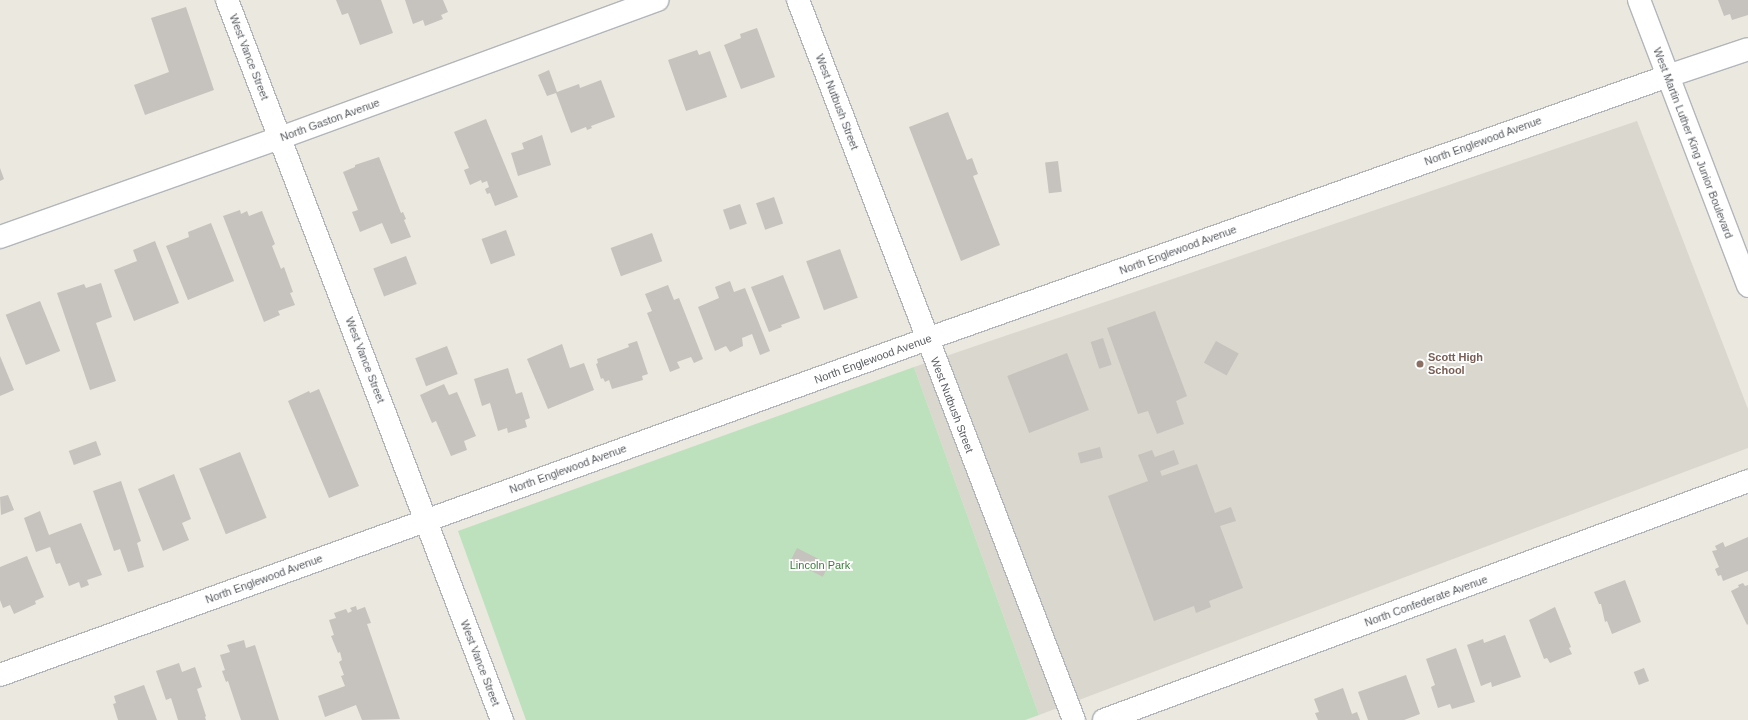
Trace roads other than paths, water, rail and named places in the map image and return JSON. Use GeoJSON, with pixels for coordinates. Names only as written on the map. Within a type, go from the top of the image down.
{"type":"FeatureCollection","features":[{"type":"Feature","properties":{"kind":"street","name":"West Vance Street"},"geometry":{"type":"LineString","coordinates":[[227,0],[502,720]]}},
{"type":"Feature","properties":{"kind":"street","name":"North Gaston Avenue"},"geometry":{"type":"LineString","coordinates":[[0,236],[280,138],[658,0]]}},
{"type":"Feature","properties":{"kind":"street","name":"West Nutbush Street"},"geometry":{"type":"LineString","coordinates":[[798,0],[1074,720]]}},
{"type":"Feature","properties":{"kind":"street","name":"West Martin Luther King Junior Boulevard"},"geometry":{"type":"LineString","coordinates":[[1639,0],[1748,286]]}},
{"type":"Feature","properties":{"kind":"street","name":"North Englewood Avenue"},"geometry":{"type":"LineString","coordinates":[[0,675],[927,339],[1748,49]]}},
{"type":"Feature","properties":{"kind":"street","name":"North Confederate Avenue"},"geometry":{"type":"LineString","coordinates":[[1104,720],[1748,481]]}},
{"type":"Feature","properties":{"kind":"place","name":"Scott High School"},"geometry":{"type":"Point","coordinates":[1420,364]}},
{"type":"Feature","properties":{"kind":"park label","name":"Lincoln Park"},"geometry":{"type":"Point","coordinates":[820,565]}}]}
